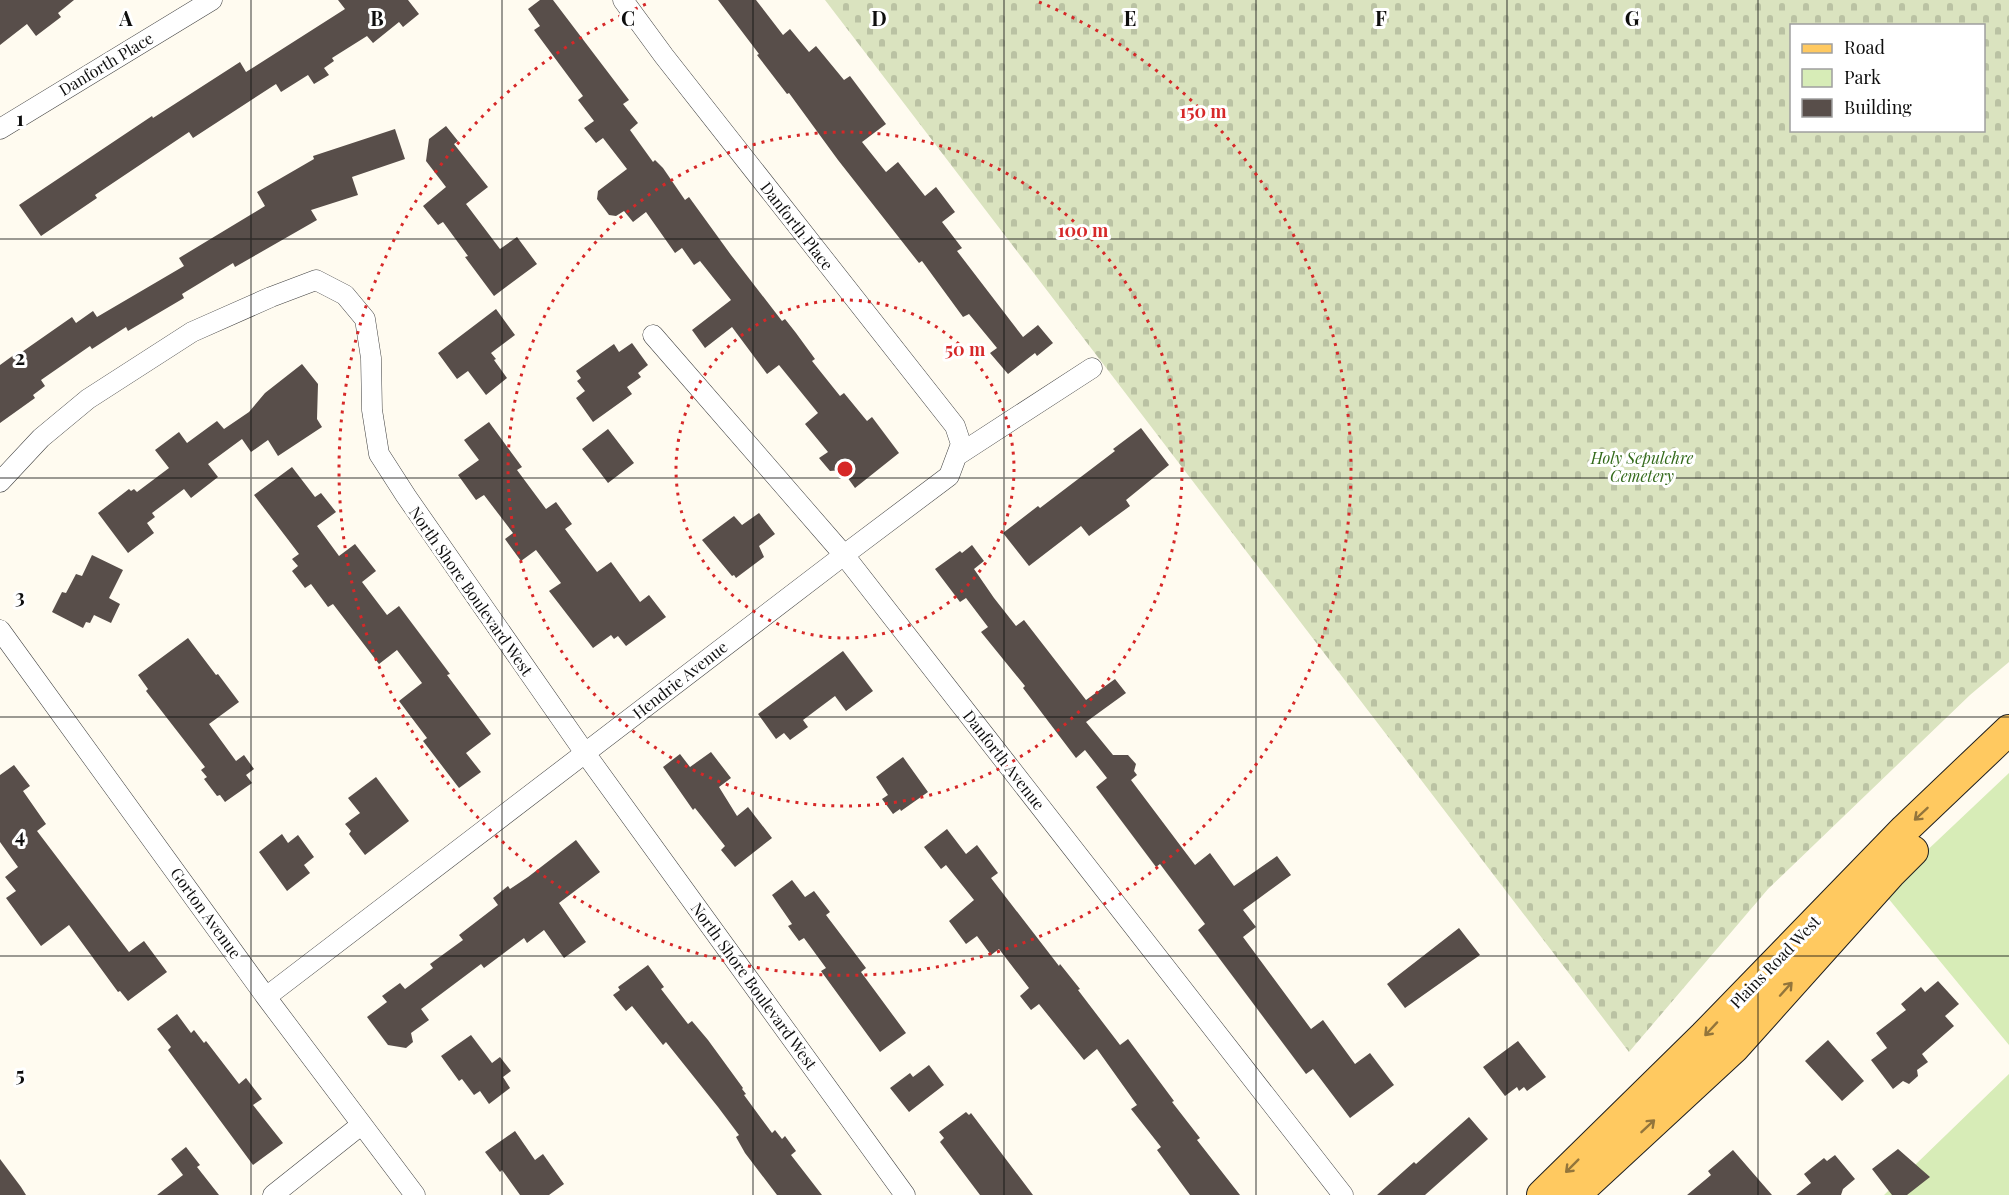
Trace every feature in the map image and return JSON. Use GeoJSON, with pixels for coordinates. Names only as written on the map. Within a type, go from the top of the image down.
{"type":"FeatureCollection","features":[{"type":"Feature","properties":{"kind":"main road","name":"Plains Road West"},"geometry":{"type":"LineString","coordinates":[[1542,1195],[1704,1036],[1905,829],[2009,730]]}},
{"type":"Feature","properties":{"kind":"main road","name":"Plains Road West"},"geometry":{"type":"LineString","coordinates":[[1575,1195],[1734,1048],[1890,873],[2009,754]]}},
{"type":"Feature","properties":{"kind":"street","name":"Danforth Place"},"geometry":{"type":"LineString","coordinates":[[0,129],[212,0]]}},
{"type":"Feature","properties":{"kind":"street","name":"Danforth Place"},"geometry":{"type":"LineString","coordinates":[[623,0],[671,65],[955,426],[961,444],[958,455]]}},
{"type":"Feature","properties":{"kind":"street","name":"North Shore Boulevard West"},"geometry":{"type":"LineString","coordinates":[[0,482],[41,438],[88,399],[182,338],[271,297],[316,280],[345,294],[365,319],[371,358],[372,410],[379,454],[585,753],[905,1195]]}},
{"type":"Feature","properties":{"kind":"street","name":"Danforth Avenue"},"geometry":{"type":"LineString","coordinates":[[653,335],[844,555],[1343,1195]]}},
{"type":"Feature","properties":{"kind":"street","name":"Hendrie Avenue"},"geometry":{"type":"LineString","coordinates":[[267,997],[950,476],[958,455],[1092,368]]}},
{"type":"Feature","properties":{"kind":"street","name":"Gorton Avenue"},"geometry":{"type":"LineString","coordinates":[[0,630],[361,1125],[415,1195]]}},
{"type":"Feature","properties":{"kind":"street"},"geometry":{"type":"LineString","coordinates":[[273,1195],[361,1125]]}},
{"type":"Feature","properties":{"kind":"green space","name":"Holy Sepulchre Cemetery"},"geometry":{"type":"Polygon","coordinates":[[[825,0],[2009,0],[2009,662],[1970,695],[1768,889],[1629,1052],[825,0]]]}},
{"type":"Feature","properties":{"kind":"green space"},"geometry":{"type":"Polygon","coordinates":[[[2009,773],[2009,1045],[1883,892],[2009,773]]]}},
{"type":"Feature","properties":{"kind":"green space"},"geometry":{"type":"Polygon","coordinates":[[[2009,1074],[2009,1195],[1884,1195],[2009,1074]]]}},
{"type":"Feature","properties":{"kind":"building"},"geometry":{"type":"Polygon","coordinates":[[[0,0],[74,0],[58,13],[61,17],[36,36],[27,24],[0,45],[0,0]]]}},
{"type":"Feature","properties":{"kind":"building"},"geometry":{"type":"Polygon","coordinates":[[[338,0],[408,0],[419,14],[403,27],[399,22],[373,43],[367,36],[332,58],[334,61],[324,68],[329,75],[314,84],[308,75],[281,92],[276,84],[193,138],[189,132],[95,195],[97,198],[41,236],[19,205],[152,116],[153,118],[240,62],[246,72],[345,9],[338,0]]]}},
{"type":"Feature","properties":{"kind":"building"},"geometry":{"type":"Polygon","coordinates":[[[540,0],[553,0],[629,100],[623,104],[638,123],[630,130],[653,162],[655,160],[663,168],[685,200],[689,197],[782,321],[785,319],[796,333],[815,359],[812,361],[840,396],[844,393],[867,421],[872,417],[899,453],[855,488],[842,470],[830,471],[819,458],[828,452],[805,424],[818,413],[779,365],[767,374],[732,327],[705,348],[692,330],[731,300],[700,261],[694,265],[682,248],[675,253],[646,212],[633,222],[624,211],[616,216],[609,215],[597,199],[598,191],[627,169],[603,138],[596,143],[584,128],[594,121],[578,100],[583,96],[534,30],[540,26],[528,9],[540,0]]]}},
{"type":"Feature","properties":{"kind":"building"},"geometry":{"type":"Polygon","coordinates":[[[718,0],[756,0],[783,35],[790,29],[809,52],[816,46],[844,80],[850,76],[886,124],[862,142],[886,172],[898,162],[925,196],[936,187],[955,212],[942,222],[962,248],[957,251],[1023,337],[1038,325],[1053,343],[1037,356],[1035,353],[1008,374],[990,353],[997,348],[969,314],[963,317],[922,261],[919,263],[789,93],[787,94],[757,55],[759,54],[718,0]]]}},
{"type":"Feature","properties":{"kind":"building"},"geometry":{"type":"Polygon","coordinates":[[[446,126],[458,141],[454,144],[488,187],[466,204],[500,249],[517,237],[537,264],[494,296],[443,222],[438,225],[423,206],[446,187],[426,161],[429,139],[446,126]]]}},
{"type":"Feature","properties":{"kind":"building"},"geometry":{"type":"Polygon","coordinates":[[[395,129],[405,159],[352,177],[358,195],[311,210],[317,220],[235,267],[233,263],[182,294],[184,298],[128,331],[126,327],[92,349],[90,346],[41,380],[45,386],[33,395],[35,398],[0,423],[0,365],[72,317],[76,323],[93,311],[97,317],[184,266],[179,258],[265,206],[257,192],[314,159],[313,156],[395,129]]]}},
{"type":"Feature","properties":{"kind":"building"},"geometry":{"type":"Polygon","coordinates":[[[496,309],[515,335],[491,353],[507,378],[486,395],[468,371],[457,379],[438,353],[496,309]]]}},
{"type":"Feature","properties":{"kind":"building"},"geometry":{"type":"Polygon","coordinates":[[[632,343],[648,365],[638,373],[641,377],[627,387],[632,394],[593,422],[576,398],[585,391],[577,381],[581,378],[576,371],[614,344],[619,352],[632,343]]]}},
{"type":"Feature","properties":{"kind":"building"},"geometry":{"type":"Polygon","coordinates":[[[302,364],[318,384],[317,419],[322,427],[278,456],[268,440],[251,452],[242,439],[208,464],[218,477],[191,498],[184,489],[152,513],[155,517],[147,523],[154,533],[128,553],[98,513],[129,489],[137,492],[169,468],[155,450],[179,432],[187,443],[217,421],[224,429],[249,412],[265,393],[302,364]]]}},
{"type":"Feature","properties":{"kind":"building"},"geometry":{"type":"Polygon","coordinates":[[[489,422],[522,467],[517,470],[546,509],[556,502],[572,524],[565,529],[597,572],[611,562],[640,602],[649,595],[666,617],[626,646],[618,636],[614,639],[611,635],[593,648],[549,591],[561,583],[536,550],[521,561],[505,539],[513,533],[484,495],[476,500],[458,475],[479,460],[464,440],[489,422]]]}},
{"type":"Feature","properties":{"kind":"building"},"geometry":{"type":"Polygon","coordinates":[[[1141,428],[1169,465],[1126,500],[1130,506],[1089,536],[1081,526],[1029,566],[1003,533],[1115,451],[1113,449],[1141,428]]]}},
{"type":"Feature","properties":{"kind":"building"},"geometry":{"type":"Polygon","coordinates":[[[608,429],[634,463],[608,483],[582,449],[608,429]]]}},
{"type":"Feature","properties":{"kind":"building"},"geometry":{"type":"Polygon","coordinates":[[[292,467],[315,497],[321,493],[336,512],[317,526],[339,556],[355,544],[376,571],[362,582],[387,615],[399,606],[491,734],[466,753],[481,772],[459,788],[423,741],[427,738],[399,701],[422,683],[397,650],[379,664],[333,604],[328,607],[311,584],[305,588],[292,571],[298,566],[292,559],[299,554],[254,495],[292,467]]]}},
{"type":"Feature","properties":{"kind":"building"},"geometry":{"type":"Polygon","coordinates":[[[759,513],[775,534],[759,546],[764,557],[736,578],[702,540],[734,516],[742,525],[759,513]]]}},
{"type":"Feature","properties":{"kind":"building"},"geometry":{"type":"Polygon","coordinates":[[[972,545],[984,561],[974,569],[994,598],[1016,626],[1024,620],[1086,700],[1115,679],[1126,693],[1086,722],[1113,755],[1128,755],[1136,764],[1134,771],[1137,775],[1131,780],[1195,865],[1210,853],[1234,886],[1277,856],[1291,875],[1243,910],[1256,927],[1243,937],[1311,1029],[1323,1020],[1355,1064],[1370,1053],[1394,1085],[1350,1118],[1313,1069],[1306,1074],[1198,930],[1205,924],[1160,864],[1156,867],[1096,787],[1107,778],[1085,750],[1076,758],[1023,688],[1025,686],[981,632],[988,627],[966,598],[960,602],[935,569],[972,545]]]}},
{"type":"Feature","properties":{"kind":"building"},"geometry":{"type":"Polygon","coordinates":[[[92,555],[123,570],[109,598],[120,604],[111,623],[94,615],[90,623],[86,622],[83,628],[52,612],[62,592],[66,593],[76,574],[82,576],[92,555]]]}},
{"type":"Feature","properties":{"kind":"building"},"geometry":{"type":"Polygon","coordinates":[[[188,638],[239,702],[209,724],[236,761],[244,755],[254,769],[246,775],[252,783],[225,802],[220,795],[217,796],[204,779],[207,777],[201,770],[205,767],[146,691],[148,689],[138,675],[188,638]]]}},
{"type":"Feature","properties":{"kind":"building"},"geometry":{"type":"Polygon","coordinates":[[[843,651],[873,691],[846,711],[835,696],[803,720],[808,727],[790,740],[784,733],[776,739],[758,714],[843,651]]]}},
{"type":"Feature","properties":{"kind":"building"},"geometry":{"type":"Polygon","coordinates":[[[711,752],[731,778],[719,787],[737,816],[748,807],[772,838],[735,867],[721,850],[725,846],[695,808],[693,810],[663,767],[680,754],[690,767],[711,752]]]}},
{"type":"Feature","properties":{"kind":"building"},"geometry":{"type":"Polygon","coordinates":[[[903,757],[928,792],[893,814],[882,799],[888,795],[876,777],[903,757]]]}},
{"type":"Feature","properties":{"kind":"building"},"geometry":{"type":"Polygon","coordinates":[[[14,765],[30,786],[23,791],[46,824],[37,831],[129,952],[144,941],[167,972],[128,1001],[120,991],[118,992],[69,925],[41,946],[6,898],[16,891],[5,877],[18,867],[0,842],[0,775],[14,765]]]}},
{"type":"Feature","properties":{"kind":"building"},"geometry":{"type":"Polygon","coordinates":[[[376,777],[409,821],[365,855],[349,834],[351,831],[345,824],[360,813],[348,798],[376,777]]]}},
{"type":"Feature","properties":{"kind":"building"},"geometry":{"type":"Polygon","coordinates":[[[947,829],[966,854],[977,845],[998,873],[991,878],[1059,966],[1060,964],[1080,989],[1078,990],[1120,1045],[1128,1039],[1200,1138],[1197,1140],[1240,1195],[1190,1195],[1157,1150],[1161,1147],[1131,1109],[1137,1105],[1097,1049],[1084,1060],[1039,1004],[1031,1010],[1020,996],[1029,988],[999,949],[991,955],[977,936],[966,944],[949,921],[974,900],[946,865],[941,869],[924,847],[947,829]]]}},
{"type":"Feature","properties":{"kind":"building"},"geometry":{"type":"Polygon","coordinates":[[[282,834],[288,843],[298,835],[314,857],[304,865],[310,873],[287,891],[259,852],[282,834]]]}},
{"type":"Feature","properties":{"kind":"building"},"geometry":{"type":"Polygon","coordinates":[[[576,840],[600,872],[559,903],[586,942],[564,958],[544,930],[527,943],[524,938],[484,968],[481,964],[421,1009],[429,1020],[411,1033],[413,1042],[406,1048],[388,1045],[367,1017],[387,1002],[382,996],[400,983],[405,989],[433,968],[430,964],[463,940],[459,935],[498,905],[493,898],[508,886],[510,889],[528,877],[576,840]]]}},
{"type":"Feature","properties":{"kind":"building"},"geometry":{"type":"Polygon","coordinates":[[[792,880],[805,897],[814,891],[830,912],[826,915],[866,968],[861,972],[906,1033],[880,1052],[821,971],[826,968],[804,938],[799,941],[788,926],[792,924],[772,895],[792,880]]]}},
{"type":"Feature","properties":{"kind":"building"},"geometry":{"type":"Polygon","coordinates":[[[1459,928],[1480,955],[1405,1008],[1387,984],[1459,928]]]}},
{"type":"Feature","properties":{"kind":"building"},"geometry":{"type":"Polygon","coordinates":[[[648,965],[664,987],[661,989],[688,1024],[692,1021],[708,1040],[772,1133],[775,1130],[782,1139],[785,1136],[796,1151],[791,1155],[822,1195],[777,1195],[745,1153],[736,1137],[739,1135],[666,1042],[663,1045],[632,1006],[626,1011],[613,995],[620,990],[618,987],[648,965]]]}},
{"type":"Feature","properties":{"kind":"building"},"geometry":{"type":"Polygon","coordinates":[[[1938,981],[1959,1004],[1945,1016],[1954,1026],[1922,1054],[1928,1062],[1917,1070],[1918,1076],[1909,1084],[1903,1081],[1893,1089],[1871,1060],[1887,1048],[1876,1033],[1906,1010],[1901,1004],[1921,987],[1925,992],[1938,981]]]}},
{"type":"Feature","properties":{"kind":"building"},"geometry":{"type":"Polygon","coordinates":[[[177,1014],[191,1033],[194,1030],[204,1043],[206,1041],[239,1084],[246,1078],[262,1099],[253,1105],[283,1143],[253,1165],[168,1050],[171,1047],[157,1029],[177,1014]]]}},
{"type":"Feature","properties":{"kind":"building"},"geometry":{"type":"Polygon","coordinates":[[[471,1035],[492,1063],[500,1057],[511,1071],[503,1077],[510,1088],[489,1104],[480,1091],[474,1095],[462,1079],[459,1081],[441,1056],[471,1035]]]}},
{"type":"Feature","properties":{"kind":"building"},"geometry":{"type":"Polygon","coordinates":[[[1828,1040],[1864,1081],[1842,1101],[1805,1061],[1828,1040]]]}},
{"type":"Feature","properties":{"kind":"building"},"geometry":{"type":"Polygon","coordinates":[[[1518,1041],[1546,1077],[1527,1091],[1524,1087],[1519,1091],[1517,1087],[1505,1096],[1483,1067],[1518,1041]]]}},
{"type":"Feature","properties":{"kind":"building"},"geometry":{"type":"Polygon","coordinates":[[[929,1065],[944,1085],[909,1112],[890,1088],[910,1073],[913,1077],[929,1065]]]}},
{"type":"Feature","properties":{"kind":"building"},"geometry":{"type":"Polygon","coordinates":[[[966,1112],[969,1115],[971,1113],[1033,1195],[980,1195],[940,1142],[944,1138],[939,1132],[966,1112]]]}},
{"type":"Feature","properties":{"kind":"building"},"geometry":{"type":"Polygon","coordinates":[[[1469,1117],[1488,1139],[1425,1195],[1377,1195],[1414,1162],[1416,1164],[1469,1117]]]}},
{"type":"Feature","properties":{"kind":"building"},"geometry":{"type":"Polygon","coordinates":[[[515,1131],[535,1160],[543,1154],[564,1184],[549,1195],[520,1195],[502,1170],[500,1172],[485,1152],[515,1131]]]}},
{"type":"Feature","properties":{"kind":"building"},"geometry":{"type":"Polygon","coordinates":[[[186,1147],[200,1165],[197,1167],[219,1195],[157,1195],[183,1175],[171,1159],[186,1147]]]}},
{"type":"Feature","properties":{"kind":"building"},"geometry":{"type":"Polygon","coordinates":[[[1898,1149],[1930,1177],[1907,1195],[1892,1195],[1872,1169],[1898,1149]]]}},
{"type":"Feature","properties":{"kind":"building"},"geometry":{"type":"Polygon","coordinates":[[[1733,1150],[1772,1195],[1687,1195],[1711,1175],[1708,1171],[1733,1150]]]}},
{"type":"Feature","properties":{"kind":"building"},"geometry":{"type":"Polygon","coordinates":[[[1835,1155],[1855,1179],[1843,1189],[1841,1195],[1796,1195],[1811,1183],[1804,1174],[1824,1158],[1827,1161],[1835,1155]]]}},
{"type":"Feature","properties":{"kind":"building"},"geometry":{"type":"Polygon","coordinates":[[[0,1159],[21,1187],[26,1195],[0,1195],[0,1159]]]}}]}
